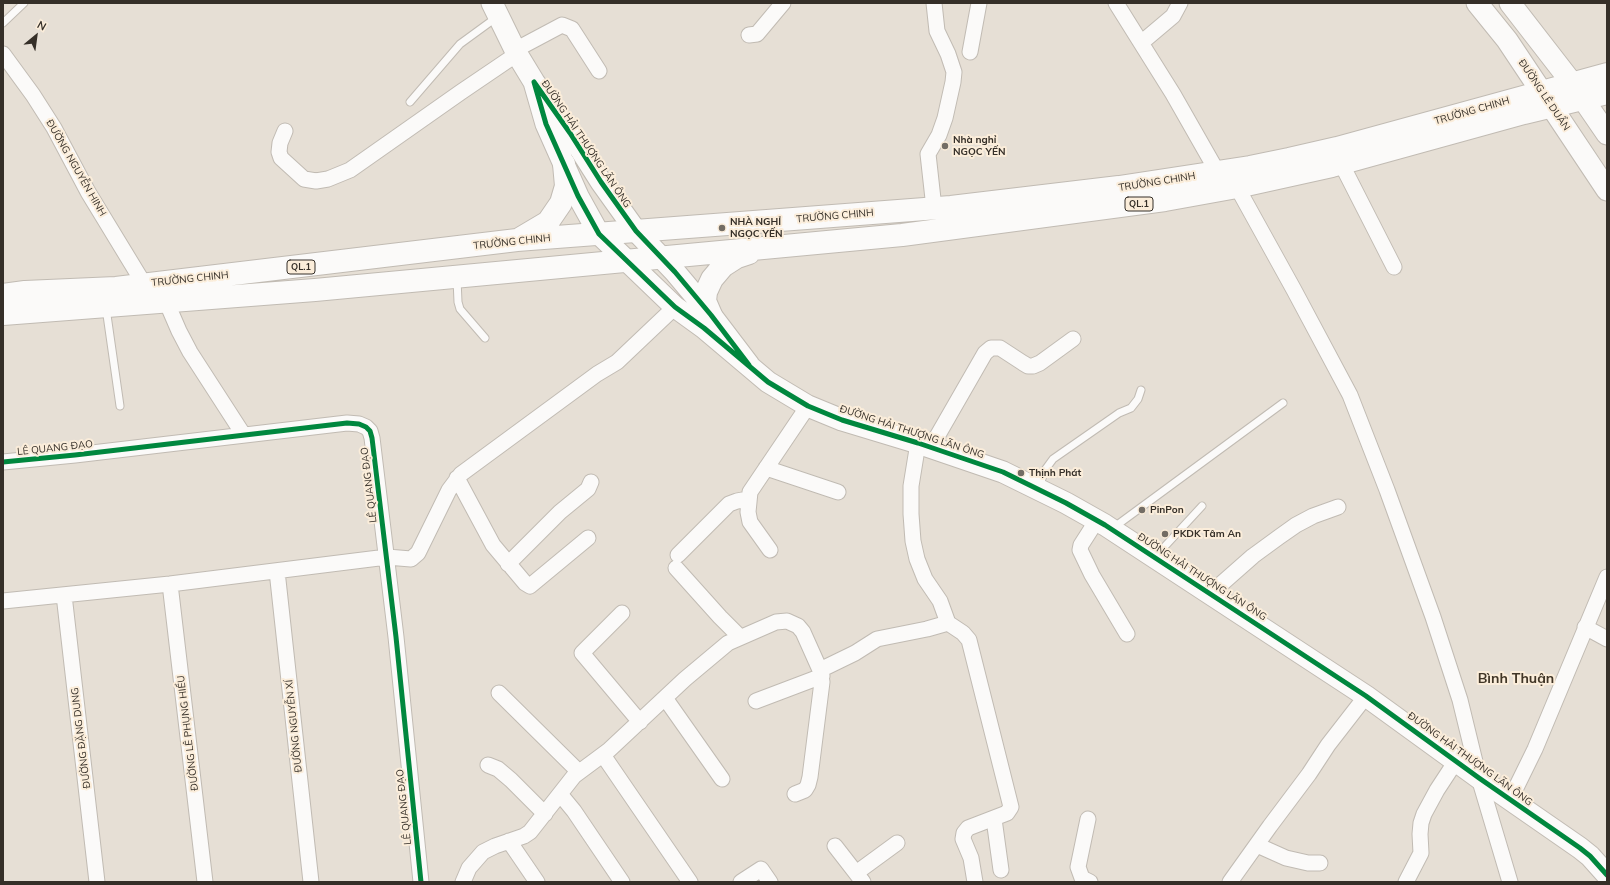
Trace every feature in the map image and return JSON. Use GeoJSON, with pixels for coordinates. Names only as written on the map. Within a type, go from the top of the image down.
{"type":"FeatureCollection","features":[{"type":"Feature","properties":{"kind":"highway","name":"TRƯỜNG CHINH"},"geometry":{"type":"LineString","coordinates":[[3,295],[144,284],[517,240],[934,208],[1104,189],[1250,168],[1547,99],[1577,91],[1607,74]]}},
{"type":"Feature","properties":{"kind":"highway","name":"TRƯỜNG CHINH"},"geometry":{"type":"LineString","coordinates":[[1577,91],[1607,93]]}},
{"type":"Feature","properties":{"kind":"highway","name":"TRƯỜNG CHINH"},"geometry":{"type":"LineString","coordinates":[[3,314],[315,290],[902,235],[1165,200],[1236,187],[1341,163],[1524,113],[1547,99]]}},
{"type":"Feature","properties":{"kind":"highway"},"geometry":{"type":"LineString","coordinates":[[517,240],[543,226],[557,210],[565,192],[564,164]]}},
{"type":"Feature","properties":{"kind":"highway"},"geometry":{"type":"LineString","coordinates":[[711,315],[705,301],[706,292],[712,279],[723,266],[737,257],[766,247]]}},
{"type":"Feature","properties":{"kind":"street"},"geometry":{"type":"LineString","coordinates":[[749,35],[757,34],[783,3]]}},
{"type":"Feature","properties":{"kind":"street"},"geometry":{"type":"LineString","coordinates":[[934,3],[937,30],[954,72],[945,118],[938,136],[928,154],[934,208]]}},
{"type":"Feature","properties":{"kind":"street"},"geometry":{"type":"LineString","coordinates":[[970,52],[979,3]]}},
{"type":"Feature","properties":{"kind":"street"},"geometry":{"type":"LineString","coordinates":[[1116,3],[1190,121],[1218,173]]}},
{"type":"Feature","properties":{"kind":"street"},"geometry":{"type":"LineString","coordinates":[[1141,43],[1173,16],[1180,3]]}},
{"type":"Feature","properties":{"kind":"street","name":"ĐƯỜNG LÊ DUẨN"},"geometry":{"type":"LineString","coordinates":[[1477,3],[1506,40],[1607,190]]}},
{"type":"Feature","properties":{"kind":"street"},"geometry":{"type":"LineString","coordinates":[[1510,3],[1577,91],[1607,134]]}},
{"type":"Feature","properties":{"kind":"street","name":"ĐƯỜNG HẢI THƯỢNG LÃN ÔNG"},"geometry":{"type":"LineString","coordinates":[[495,9],[516,52],[534,82],[636,232],[675,272],[711,315],[749,365]]}},
{"type":"Feature","properties":{"kind":"street"},"geometry":{"type":"LineString","coordinates":[[285,131],[280,143],[279,152],[281,158],[304,179],[316,181],[328,179],[356,166],[516,52],[562,25],[572,29],[599,72]]}},
{"type":"Feature","properties":{"kind":"street","name":"ĐƯỜNG NGUYỄN HINH"},"geometry":{"type":"LineString","coordinates":[[3,54],[33,95],[54,128],[88,192],[144,284]]}},
{"type":"Feature","properties":{"kind":"street","name":"ĐƯỜNG HẢI THƯỢNG LÃN ÔNG"},"geometry":{"type":"LineString","coordinates":[[534,82],[546,124],[581,202],[599,234],[675,307],[704,328],[780,390],[808,406],[842,420],[925,445],[1003,472],[1039,489],[1104,525],[1211,593],[1366,696],[1479,778],[1580,848],[1594,860],[1607,875]]}},
{"type":"Feature","properties":{"kind":"street"},"geometry":{"type":"LineString","coordinates":[[1341,163],[1394,267]]}},
{"type":"Feature","properties":{"kind":"street"},"geometry":{"type":"LineString","coordinates":[[1236,187],[1294,290],[1350,396],[1387,490],[1433,617],[1460,700],[1479,778],[1510,882]]}},
{"type":"Feature","properties":{"kind":"street"},"geometry":{"type":"LineString","coordinates":[[166,301],[190,352],[243,434]]}},
{"type":"Feature","properties":{"kind":"street"},"geometry":{"type":"LineString","coordinates":[[3,600],[170,584],[387,557],[411,559],[418,553],[449,490],[457,478],[574,390],[617,362],[675,307]]}},
{"type":"Feature","properties":{"kind":"street"},"geometry":{"type":"LineString","coordinates":[[975,882],[971,858],[963,839],[964,833],[968,828],[1007,814],[1011,807],[969,640],[963,633],[948,623],[937,595],[922,574],[913,541],[910,514],[912,486],[925,445],[985,353],[991,348],[1000,348],[1028,366],[1033,366],[1040,363],[1073,339]]}},
{"type":"Feature","properties":{"kind":"street"},"geometry":{"type":"LineString","coordinates":[[770,550],[750,522],[748,499],[750,492],[808,406]]}},
{"type":"Feature","properties":{"kind":"street","name":"LÊ QUANG ĐẠO"},"geometry":{"type":"LineString","coordinates":[[3,462],[75,456],[243,434],[348,423],[359,424],[366,427],[370,431],[387,557],[421,882]]}},
{"type":"Feature","properties":{"kind":"street"},"geometry":{"type":"LineString","coordinates":[[766,468],[838,492]]}},
{"type":"Feature","properties":{"kind":"street"},"geometry":{"type":"LineString","coordinates":[[457,478],[487,536],[508,564],[525,583],[530,586],[588,538]]}},
{"type":"Feature","properties":{"kind":"street"},"geometry":{"type":"LineString","coordinates":[[508,564],[570,503],[588,489],[591,482]]}},
{"type":"Feature","properties":{"kind":"street"},"geometry":{"type":"LineString","coordinates":[[740,638],[720,617],[677,562],[730,504],[748,499]]}},
{"type":"Feature","properties":{"kind":"street"},"geometry":{"type":"LineString","coordinates":[[1211,593],[1253,556],[1296,525],[1313,516],[1338,507]]}},
{"type":"Feature","properties":{"kind":"street"},"geometry":{"type":"LineString","coordinates":[[1104,525],[1081,545],[1080,550],[1092,575],[1126,634]]}},
{"type":"Feature","properties":{"kind":"street","name":"ĐƯỜNG NGUYỄN XÍ"},"geometry":{"type":"LineString","coordinates":[[277,571],[311,882]]}},
{"type":"Feature","properties":{"kind":"street"},"geometry":{"type":"LineString","coordinates":[[1510,800],[1535,749],[1607,577]]}},
{"type":"Feature","properties":{"kind":"street","name":"ĐƯỜNG LÊ PHỤNG HIỂU"},"geometry":{"type":"LineString","coordinates":[[170,584],[205,882]]}},
{"type":"Feature","properties":{"kind":"street","name":"ĐƯỜNG ĐẶNG DUNG"},"geometry":{"type":"LineString","coordinates":[[64,594],[97,882]]}},
{"type":"Feature","properties":{"kind":"street"},"geometry":{"type":"LineString","coordinates":[[622,613],[582,653],[640,722]]}},
{"type":"Feature","properties":{"kind":"street"},"geometry":{"type":"LineString","coordinates":[[463,882],[469,868],[483,852],[530,832],[568,782],[603,755],[707,660],[728,643],[776,622],[787,621],[793,623],[803,632],[821,673],[810,777],[805,790],[795,794]]}},
{"type":"Feature","properties":{"kind":"street"},"geometry":{"type":"LineString","coordinates":[[756,701],[821,673],[877,639],[926,630],[948,623]]}},
{"type":"Feature","properties":{"kind":"street"},"geometry":{"type":"LineString","coordinates":[[1585,627],[1607,640]]}},
{"type":"Feature","properties":{"kind":"street"},"geometry":{"type":"LineString","coordinates":[[499,693],[579,772]]}},
{"type":"Feature","properties":{"kind":"street"},"geometry":{"type":"LineString","coordinates":[[1230,882],[1309,774],[1328,745],[1366,696]]}},
{"type":"Feature","properties":{"kind":"street"},"geometry":{"type":"LineString","coordinates":[[665,698],[722,779]]}},
{"type":"Feature","properties":{"kind":"street"},"geometry":{"type":"LineString","coordinates":[[603,755],[690,882]]}},
{"type":"Feature","properties":{"kind":"street"},"geometry":{"type":"LineString","coordinates":[[1406,882],[1421,853],[1420,834],[1424,814],[1437,790],[1456,761]]}},
{"type":"Feature","properties":{"kind":"street"},"geometry":{"type":"LineString","coordinates":[[488,765],[498,769],[512,780],[545,814]]}},
{"type":"Feature","properties":{"kind":"street"},"geometry":{"type":"LineString","coordinates":[[560,794],[574,811],[622,882]]}},
{"type":"Feature","properties":{"kind":"street"},"geometry":{"type":"LineString","coordinates":[[1088,818],[1078,867],[1082,878],[1090,882]]}},
{"type":"Feature","properties":{"kind":"street"},"geometry":{"type":"LineString","coordinates":[[994,819],[1001,870]]}},
{"type":"Feature","properties":{"kind":"street"},"geometry":{"type":"LineString","coordinates":[[509,841],[537,882]]}},
{"type":"Feature","properties":{"kind":"street"},"geometry":{"type":"LineString","coordinates":[[835,846],[860,877],[897,843]]}},
{"type":"Feature","properties":{"kind":"street"},"geometry":{"type":"LineString","coordinates":[[1257,845],[1286,858],[1297,861],[1320,863]]}},
{"type":"Feature","properties":{"kind":"street"},"geometry":{"type":"LineString","coordinates":[[741,882],[761,869],[770,882]]}},
{"type":"Feature","properties":{"kind":"lane"},"geometry":{"type":"LineString","coordinates":[[3,23],[24,3]]}},
{"type":"Feature","properties":{"kind":"lane"},"geometry":{"type":"LineString","coordinates":[[410,102],[460,44],[495,9]]}},
{"type":"Feature","properties":{"kind":"lane"},"geometry":{"type":"LineString","coordinates":[[457,276],[458,302],[462,314],[485,338]]}},
{"type":"Feature","properties":{"kind":"lane"},"geometry":{"type":"LineString","coordinates":[[106,306],[120,406]]}},
{"type":"Feature","properties":{"kind":"lane"},"geometry":{"type":"LineString","coordinates":[[1039,489],[1045,470],[1053,460],[1119,413],[1130,408],[1138,400],[1140,390]]}},
{"type":"Feature","properties":{"kind":"lane"},"geometry":{"type":"LineString","coordinates":[[1104,525],[1283,403]]}},
{"type":"Feature","properties":{"kind":"lane"},"geometry":{"type":"LineString","coordinates":[[1155,557],[1202,506]]}},
{"type":"Feature","properties":{"kind":"cycle path"},"geometry":{"type":"LineString","coordinates":[[749,365],[711,315],[675,272],[636,231],[601,182],[570,133],[534,82],[546,124],[578,196],[599,234],[675,307],[704,328],[768,382],[808,406],[842,420],[918,443],[1003,472],[1066,503],[1105,525],[1366,696],[1479,778],[1580,848],[1590,856],[1607,875]]}},
{"type":"Feature","properties":{"kind":"cycle path"},"geometry":{"type":"LineString","coordinates":[[3,462],[347,423],[359,424],[366,427],[370,431],[396,637],[421,882]]}},
{"type":"Feature","properties":{"kind":"place","name":"Nhà nghỉ NGỌC YẾN"},"geometry":{"type":"Point","coordinates":[945,146]}},
{"type":"Feature","properties":{"kind":"place","name":"NHÀ NGHỈ NGỌC YẾN"},"geometry":{"type":"Point","coordinates":[722,228]}},
{"type":"Feature","properties":{"kind":"place","name":"Thịnh Phát"},"geometry":{"type":"Point","coordinates":[1021,473]}},
{"type":"Feature","properties":{"kind":"place","name":"PinPon"},"geometry":{"type":"Point","coordinates":[1142,510]}},
{"type":"Feature","properties":{"kind":"place","name":"PKDK Tâm An"},"geometry":{"type":"Point","coordinates":[1165,534]}},
{"type":"Feature","properties":{"kind":"district","name":"Bình Thuận"},"geometry":{"type":"Point","coordinates":[1516,679]}}]}
